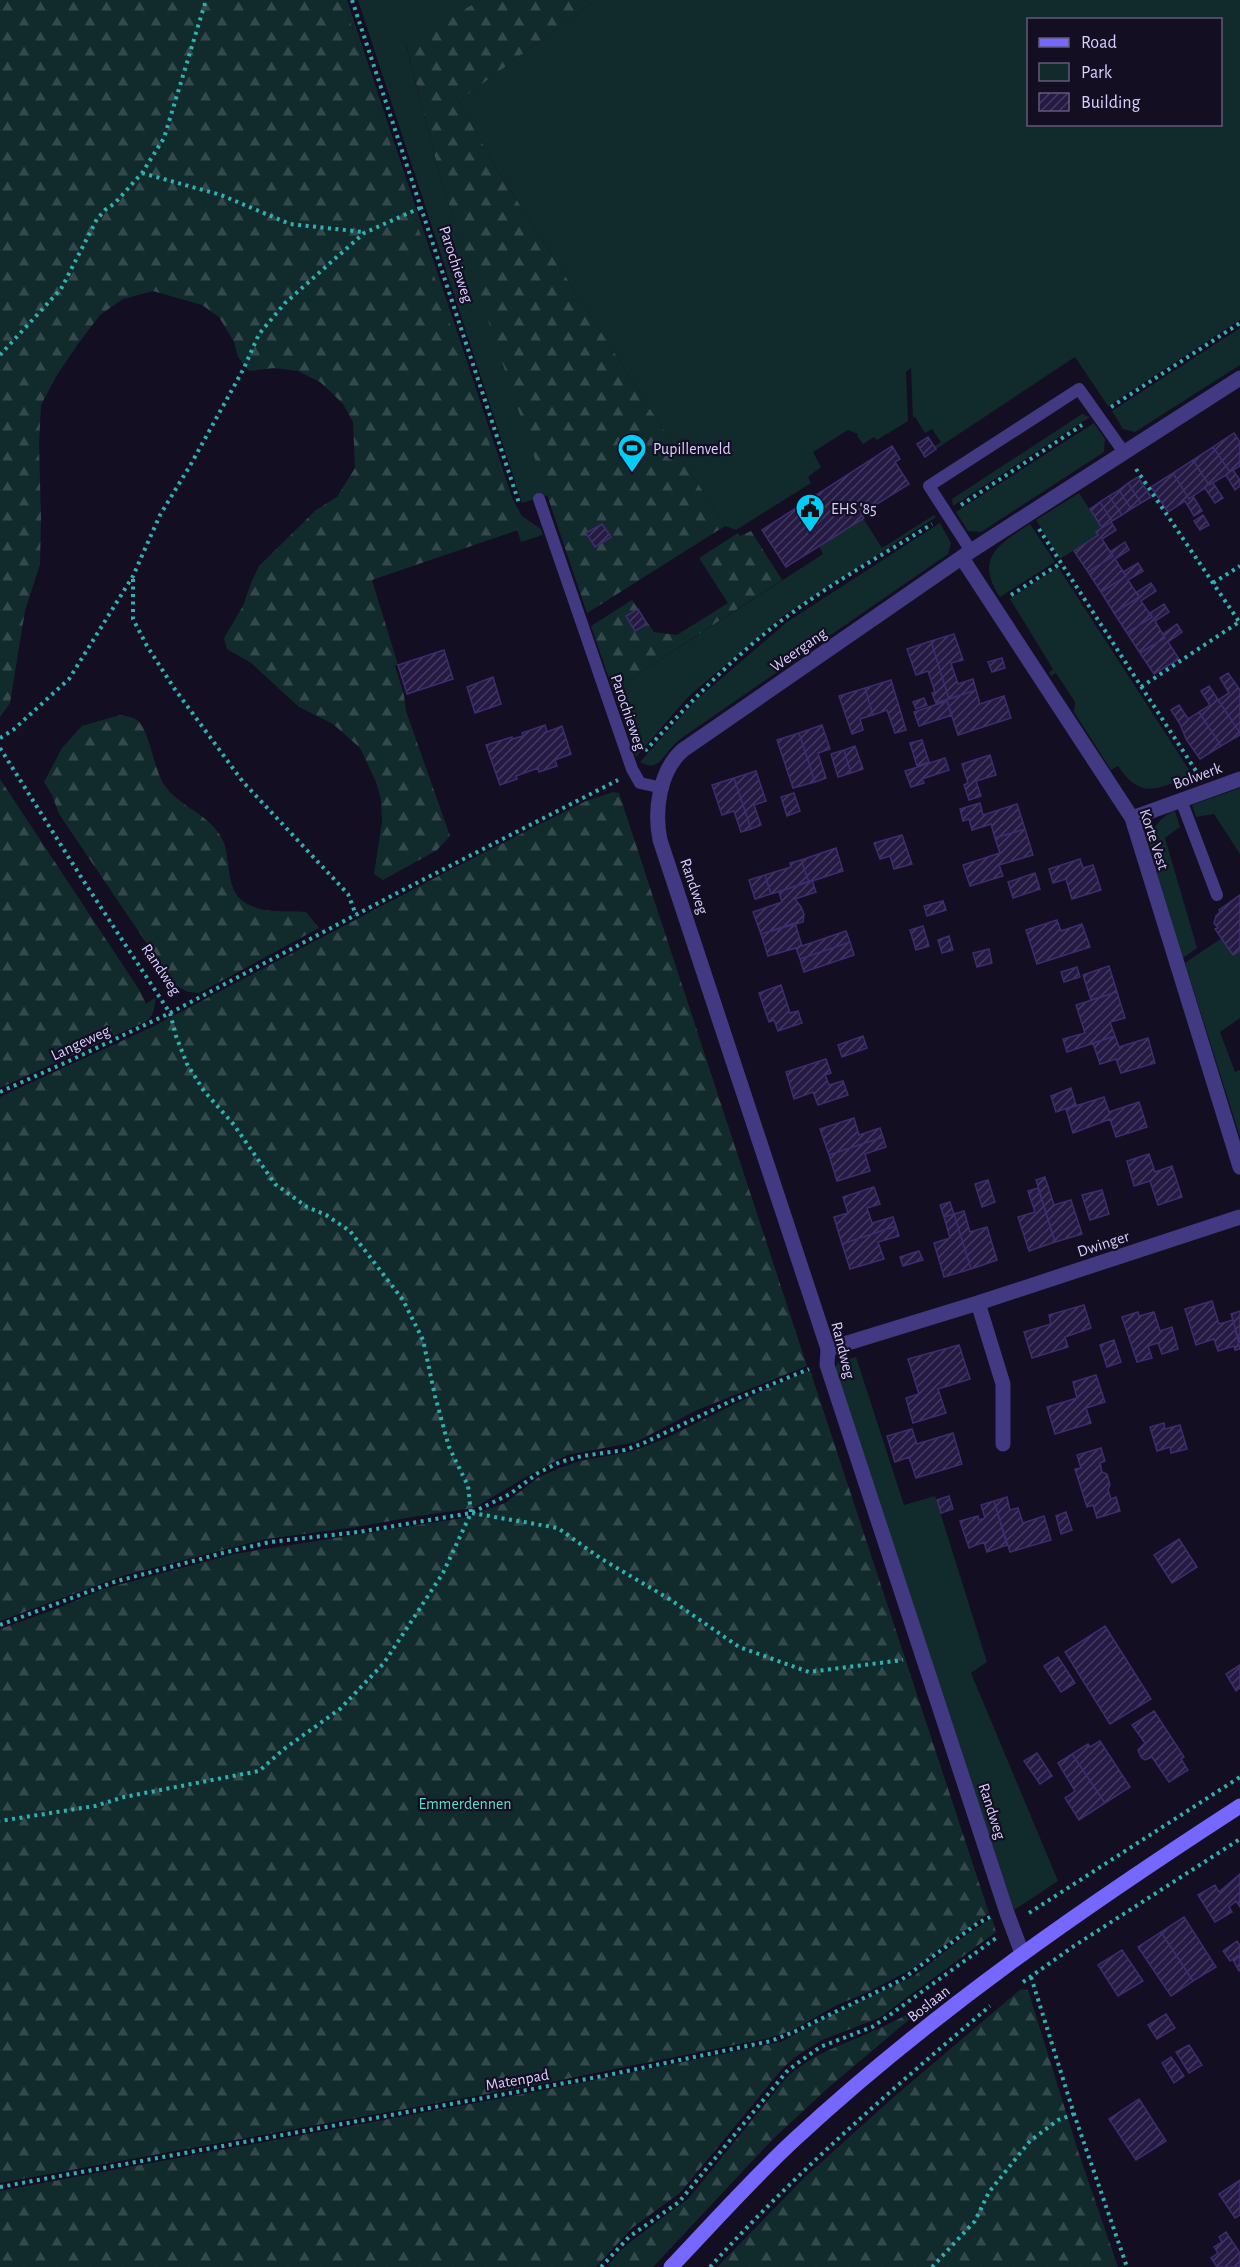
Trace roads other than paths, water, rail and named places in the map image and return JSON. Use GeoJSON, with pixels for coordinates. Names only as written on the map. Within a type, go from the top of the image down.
{"type":"FeatureCollection","features":[{"type":"Feature","properties":{"kind":"main road","name":"Boslaan"},"geometry":{"type":"LineString","coordinates":[[671,2267],[793,2140],[928,2025],[1022,1953],[1121,1883],[1240,1806]]}},
{"type":"Feature","properties":{"kind":"street","name":"Weergang"},"geometry":{"type":"LineString","coordinates":[[663,788],[673,759],[683,750],[1028,513],[1240,378]]}},
{"type":"Feature","properties":{"kind":"street","name":"Korte Vest"},"geometry":{"type":"LineString","coordinates":[[967,554],[994,606],[1132,818],[1177,970],[1240,1167]]}},
{"type":"Feature","properties":{"kind":"street","name":"Bolwerk"},"geometry":{"type":"LineString","coordinates":[[1132,818],[1240,779]]}},
{"type":"Feature","properties":{"kind":"street","name":"Randweg"},"geometry":{"type":"LineString","coordinates":[[663,788],[657,808],[660,840],[828,1348],[827,1365],[1009,1920],[1022,1953]]}},
{"type":"Feature","properties":{"kind":"street","name":"Dwinger"},"geometry":{"type":"LineString","coordinates":[[828,1348],[978,1303],[1240,1217]]}},
{"type":"Feature","properties":{"kind":"street"},"geometry":{"type":"LineString","coordinates":[[978,1303],[1003,1384],[1003,1444]]}},
{"type":"Feature","properties":{"kind":"lane"},"geometry":{"type":"LineString","coordinates":[[967,554],[947,514],[929,486],[1079,389],[1124,451]]}},
{"type":"Feature","properties":{"kind":"lane","name":"Parochieweg"},"geometry":{"type":"LineString","coordinates":[[539,499],[632,770],[640,783],[663,788]]}},
{"type":"Feature","properties":{"kind":"lane"},"geometry":{"type":"LineString","coordinates":[[1181,800],[1217,895]]}},
{"type":"Feature","properties":{"kind":"place","name":"Pupillenveld"},"geometry":{"type":"Point","coordinates":[632,474]}},
{"type":"Feature","properties":{"kind":"place","name":"EHS '85"},"geometry":{"type":"Point","coordinates":[810,534]}},
{"type":"Feature","properties":{"kind":"park label","name":"Emmerdennen"},"geometry":{"type":"Point","coordinates":[465,1803]}}]}
